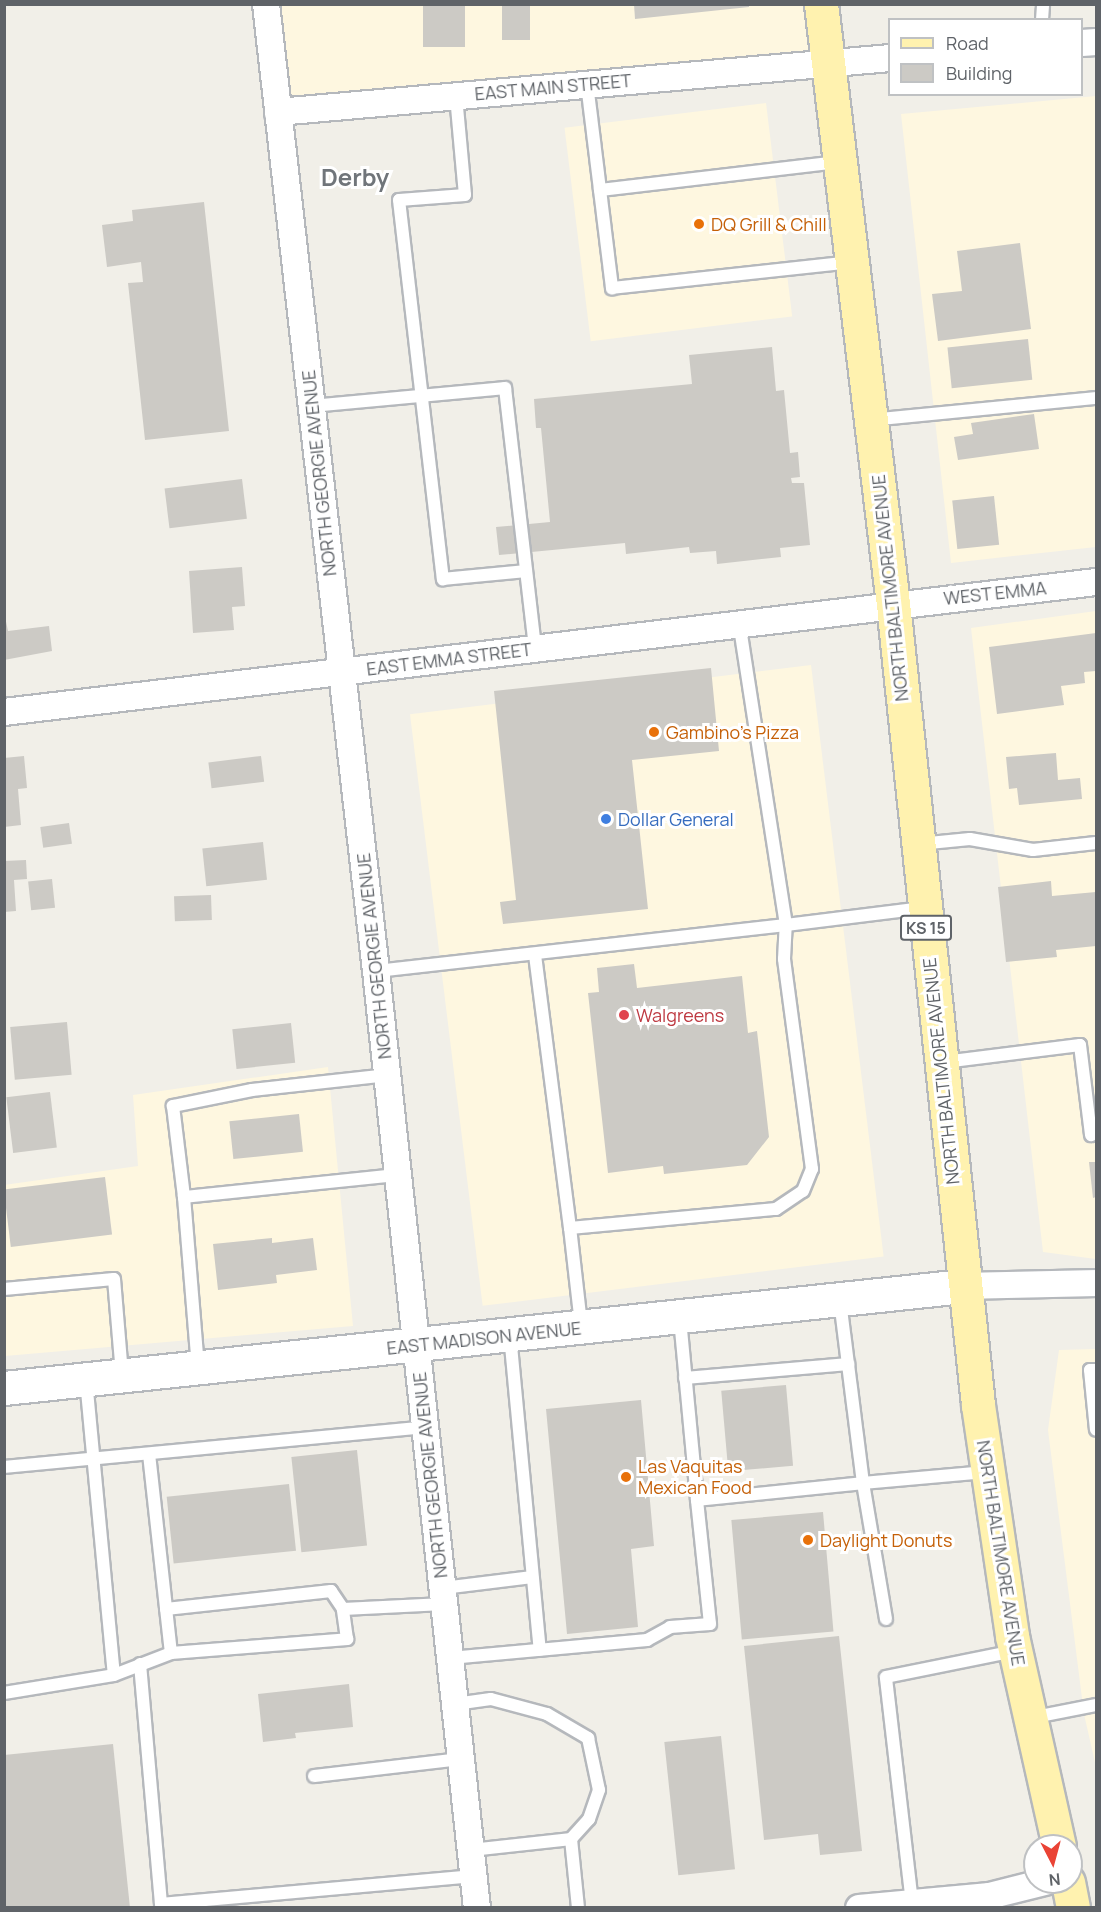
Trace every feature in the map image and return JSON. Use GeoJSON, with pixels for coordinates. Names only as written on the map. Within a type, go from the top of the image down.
{"type":"FeatureCollection","features":[{"type":"Feature","properties":{"kind":"main road","name":"NORTH BALTIMORE AVENUE"},"geometry":{"type":"LineString","coordinates":[[821,4],[892,604],[963,1286],[987,1472],[1015,1651],[1056,1834]]}},
{"type":"Feature","properties":{"kind":"main road","name":"EAST MADISON AVENUE"},"geometry":{"type":"LineString","coordinates":[[4,1388],[581,1327],[680,1319],[963,1286]]}},
{"type":"Feature","properties":{"kind":"street","name":"NORTH GEORGIE AVENUE"},"geometry":{"type":"LineString","coordinates":[[266,4],[388,1076],[477,1908]]}},
{"type":"Feature","properties":{"kind":"street","name":"EAST MAIN STREET"},"geometry":{"type":"LineString","coordinates":[[278,111],[888,58]]}},
{"type":"Feature","properties":{"kind":"street","name":"WEST EMMA"},"geometry":{"type":"LineString","coordinates":[[892,604],[1096,582]]}},
{"type":"Feature","properties":{"kind":"street","name":"EAST EMMA STREET"},"geometry":{"type":"LineString","coordinates":[[4,712],[892,604]]}},
{"type":"Feature","properties":{"kind":"street"},"geometry":{"type":"LineString","coordinates":[[963,1286],[1096,1282]]}},
{"type":"Feature","properties":{"kind":"street"},"geometry":{"type":"LineString","coordinates":[[859,1908],[912,1903],[989,1902],[1023,1890]]}},
{"type":"Feature","properties":{"kind":"lane"},"geometry":{"type":"LineString","coordinates":[[587,84],[612,288],[851,262]]}},
{"type":"Feature","properties":{"kind":"lane"},"geometry":{"type":"LineString","coordinates":[[456,96],[465,195],[399,200],[442,579],[526,571]]}},
{"type":"Feature","properties":{"kind":"lane"},"geometry":{"type":"LineString","coordinates":[[600,190],[840,162]]}},
{"type":"Feature","properties":{"kind":"lane"},"geometry":{"type":"LineString","coordinates":[[312,406],[505,388],[535,648]]}},
{"type":"Feature","properties":{"kind":"lane"},"geometry":{"type":"LineString","coordinates":[[870,420],[1096,398]]}},
{"type":"Feature","properties":{"kind":"lane"},"geometry":{"type":"LineString","coordinates":[[570,1228],[776,1209],[803,1191],[812,1169],[784,959],[786,925],[739,623]]}},
{"type":"Feature","properties":{"kind":"lane"},"geometry":{"type":"LineString","coordinates":[[917,844],[970,839],[1033,850],[1096,843]]}},
{"type":"Feature","properties":{"kind":"lane"},"geometry":{"type":"LineString","coordinates":[[376,971],[535,955],[924,908]]}},
{"type":"Feature","properties":{"kind":"lane"},"geometry":{"type":"LineString","coordinates":[[535,955],[581,1327]]}},
{"type":"Feature","properties":{"kind":"lane"},"geometry":{"type":"LineString","coordinates":[[940,1063],[1080,1045],[1091,1135]]}},
{"type":"Feature","properties":{"kind":"lane"},"geometry":{"type":"LineString","coordinates":[[198,1368],[184,1197],[173,1106],[252,1090],[388,1076]]}},
{"type":"Feature","properties":{"kind":"lane"},"geometry":{"type":"LineString","coordinates":[[184,1197],[398,1175]]}},
{"type":"Feature","properties":{"kind":"lane"},"geometry":{"type":"LineString","coordinates":[[4,1289],[114,1279],[122,1376]]}},
{"type":"Feature","properties":{"kind":"lane"},"geometry":{"type":"LineString","coordinates":[[840,1300],[863,1482],[886,1619]]}},
{"type":"Feature","properties":{"kind":"lane"},"geometry":{"type":"LineString","coordinates":[[450,1658],[647,1640],[670,1627],[710,1624],[680,1319]]}},
{"type":"Feature","properties":{"kind":"lane"},"geometry":{"type":"LineString","coordinates":[[510,1335],[540,1650]]}},
{"type":"Feature","properties":{"kind":"lane"},"geometry":{"type":"LineString","coordinates":[[686,1378],[848,1364]]}},
{"type":"Feature","properties":{"kind":"lane"},"geometry":{"type":"LineString","coordinates":[[1096,1370],[1090,1370],[1096,1430]]}},
{"type":"Feature","properties":{"kind":"lane"},"geometry":{"type":"LineString","coordinates":[[86,1380],[114,1675]]}},
{"type":"Feature","properties":{"kind":"lane"},"geometry":{"type":"LineString","coordinates":[[4,1467],[425,1427]]}},
{"type":"Feature","properties":{"kind":"lane"},"geometry":{"type":"LineString","coordinates":[[149,1454],[171,1653]]}},
{"type":"Feature","properties":{"kind":"lane"},"geometry":{"type":"LineString","coordinates":[[698,1500],[863,1482],[987,1472]]}},
{"type":"Feature","properties":{"kind":"lane"},"geometry":{"type":"LineString","coordinates":[[343,1609],[444,1596],[532,1577]]}},
{"type":"Feature","properties":{"kind":"lane"},"geometry":{"type":"LineString","coordinates":[[4,1693],[114,1675],[171,1653],[347,1639],[343,1609],[331,1591],[166,1609]]}},
{"type":"Feature","properties":{"kind":"lane"},"geometry":{"type":"LineString","coordinates":[[912,1903],[886,1677],[1015,1651]]}},
{"type":"Feature","properties":{"kind":"lane"},"geometry":{"type":"LineString","coordinates":[[140,1664],[161,1904],[474,1876]]}},
{"type":"Feature","properties":{"kind":"lane"},"geometry":{"type":"LineString","coordinates":[[455,1704],[491,1700],[547,1714],[588,1738],[599,1790],[589,1819],[571,1839],[471,1850]]}},
{"type":"Feature","properties":{"kind":"lane"},"geometry":{"type":"LineString","coordinates":[[1029,1718],[1096,1705]]}},
{"type":"Feature","properties":{"kind":"lane"},"geometry":{"type":"LineString","coordinates":[[314,1776],[461,1759]]}},
{"type":"Feature","properties":{"kind":"lane"},"geometry":{"type":"LineString","coordinates":[[571,1839],[578,1908]]}},
{"type":"Feature","properties":{"kind":"shaded area"},"geometry":{"type":"Polygon","coordinates":[[[266,5],[821,5],[828,63],[278,112],[266,5]]]}},
{"type":"Feature","properties":{"kind":"shaded area"},"geometry":{"type":"Polygon","coordinates":[[[1096,96],[1096,547],[951,563],[901,114],[1096,96]]]}},
{"type":"Feature","properties":{"kind":"shaded area"},"geometry":{"type":"Polygon","coordinates":[[[766,103],[792,316],[591,341],[565,128],[766,103]]]}},
{"type":"Feature","properties":{"kind":"shaded area"},"geometry":{"type":"Polygon","coordinates":[[[1096,611],[1096,1259],[1043,1252],[971,628],[1096,611]]]}},
{"type":"Feature","properties":{"kind":"shaded area"},"geometry":{"type":"Polygon","coordinates":[[[811,665],[884,1257],[483,1306],[410,714],[811,665]]]}},
{"type":"Feature","properties":{"kind":"shaded area"},"geometry":{"type":"Polygon","coordinates":[[[328,1067],[353,1326],[5,1356],[4,1185],[138,1166],[133,1095],[328,1067]]]}},
{"type":"Feature","properties":{"kind":"shaded area"},"geometry":{"type":"Polygon","coordinates":[[[1096,1349],[1096,1767],[1084,1714],[1048,1430],[1059,1350],[1096,1349]]]}},
{"type":"Feature","properties":{"kind":"building"},"geometry":{"type":"Polygon","coordinates":[[[423,4],[465,4],[465,47],[423,47],[423,4]]]}},
{"type":"Feature","properties":{"kind":"building"},"geometry":{"type":"Polygon","coordinates":[[[502,4],[530,4],[530,40],[502,40],[502,4]]]}},
{"type":"Feature","properties":{"kind":"building"},"geometry":{"type":"Polygon","coordinates":[[[634,4],[749,4],[749,7],[635,19],[634,4]]]}},
{"type":"Feature","properties":{"kind":"building"},"geometry":{"type":"Polygon","coordinates":[[[204,202],[229,431],[145,440],[128,283],[143,282],[141,262],[107,267],[102,225],[133,221],[132,210],[204,202]]]}},
{"type":"Feature","properties":{"kind":"building"},"geometry":{"type":"Polygon","coordinates":[[[1020,243],[1031,329],[938,341],[932,294],[962,291],[957,251],[1020,243]]]}},
{"type":"Feature","properties":{"kind":"building"},"geometry":{"type":"Polygon","coordinates":[[[1028,339],[1032,380],[952,388],[947,347],[1028,339]]]}},
{"type":"Feature","properties":{"kind":"building"},"geometry":{"type":"Polygon","coordinates":[[[772,347],[776,391],[784,390],[790,453],[798,452],[800,477],[791,478],[792,483],[804,483],[810,545],[780,548],[781,557],[717,564],[716,551],[690,553],[689,547],[626,554],[625,543],[499,555],[496,527],[550,522],[541,428],[536,428],[534,399],[692,384],[689,355],[772,347]]]}},
{"type":"Feature","properties":{"kind":"building"},"geometry":{"type":"Polygon","coordinates":[[[1034,414],[1039,449],[958,460],[954,437],[973,434],[971,423],[1034,414]]]}},
{"type":"Feature","properties":{"kind":"building"},"geometry":{"type":"Polygon","coordinates":[[[242,479],[247,519],[169,528],[165,489],[242,479]]]}},
{"type":"Feature","properties":{"kind":"building"},"geometry":{"type":"Polygon","coordinates":[[[994,496],[999,545],[957,549],[952,500],[994,496]]]}},
{"type":"Feature","properties":{"kind":"building"},"geometry":{"type":"Polygon","coordinates":[[[242,567],[245,606],[232,607],[234,630],[193,633],[189,571],[242,567]]]}},
{"type":"Feature","properties":{"kind":"building"},"geometry":{"type":"Polygon","coordinates":[[[4,612],[8,631],[49,626],[52,651],[4,660],[4,612]]]}},
{"type":"Feature","properties":{"kind":"building"},"geometry":{"type":"Polygon","coordinates":[[[1096,633],[1096,671],[1084,672],[1085,683],[1061,686],[1064,705],[997,714],[989,647],[1096,633]]]}},
{"type":"Feature","properties":{"kind":"building"},"geometry":{"type":"Polygon","coordinates":[[[711,668],[719,751],[632,760],[648,909],[503,924],[500,902],[516,900],[494,691],[711,668]]]}},
{"type":"Feature","properties":{"kind":"building"},"geometry":{"type":"Polygon","coordinates":[[[1056,753],[1058,780],[1080,778],[1082,799],[1019,805],[1017,788],[1009,789],[1006,757],[1056,753]]]}},
{"type":"Feature","properties":{"kind":"building"},"geometry":{"type":"Polygon","coordinates":[[[24,756],[27,788],[18,789],[21,825],[4,827],[4,758],[24,756]]]}},
{"type":"Feature","properties":{"kind":"building"},"geometry":{"type":"Polygon","coordinates":[[[261,756],[264,782],[212,788],[208,762],[261,756]]]}},
{"type":"Feature","properties":{"kind":"building"},"geometry":{"type":"Polygon","coordinates":[[[69,823],[72,844],[43,848],[40,827],[69,823]]]}},
{"type":"Feature","properties":{"kind":"building"},"geometry":{"type":"Polygon","coordinates":[[[263,842],[267,880],[206,886],[202,848],[263,842]]]}},
{"type":"Feature","properties":{"kind":"building"},"geometry":{"type":"Polygon","coordinates":[[[26,860],[27,879],[14,880],[16,911],[4,912],[4,861],[26,860]]]}},
{"type":"Feature","properties":{"kind":"building"},"geometry":{"type":"Polygon","coordinates":[[[52,879],[55,908],[31,910],[28,882],[52,879]]]}},
{"type":"Feature","properties":{"kind":"building"},"geometry":{"type":"Polygon","coordinates":[[[1051,881],[1052,896],[1096,892],[1096,946],[1056,950],[1057,957],[1006,962],[998,887],[1051,881]]]}},
{"type":"Feature","properties":{"kind":"building"},"geometry":{"type":"Polygon","coordinates":[[[211,895],[212,920],[175,921],[174,896],[211,895]]]}},
{"type":"Feature","properties":{"kind":"building","name":"Walgreens"},"geometry":{"type":"Polygon","coordinates":[[[634,964],[637,988],[742,976],[748,1033],[757,1031],[769,1137],[747,1165],[664,1174],[663,1166],[608,1173],[588,993],[599,992],[597,968],[634,964]]]}},
{"type":"Feature","properties":{"kind":"building"},"geometry":{"type":"Polygon","coordinates":[[[67,1022],[72,1075],[15,1080],[10,1027],[67,1022]]]}},
{"type":"Feature","properties":{"kind":"building"},"geometry":{"type":"Polygon","coordinates":[[[291,1023],[295,1063],[237,1069],[232,1029],[291,1023]]]}},
{"type":"Feature","properties":{"kind":"building"},"geometry":{"type":"Polygon","coordinates":[[[50,1092],[57,1148],[13,1153],[6,1097],[50,1092]]]}},
{"type":"Feature","properties":{"kind":"building"},"geometry":{"type":"Polygon","coordinates":[[[299,1114],[303,1152],[233,1159],[229,1121],[299,1114]]]}},
{"type":"Feature","properties":{"kind":"building"},"geometry":{"type":"Polygon","coordinates":[[[1089,1162],[1096,1162],[1096,1197],[1093,1198],[1089,1162]]]}},
{"type":"Feature","properties":{"kind":"building"},"geometry":{"type":"Polygon","coordinates":[[[105,1177],[112,1235],[11,1247],[4,1189],[105,1177]]]}},
{"type":"Feature","properties":{"kind":"building"},"geometry":{"type":"Polygon","coordinates":[[[272,1238],[272,1243],[313,1238],[317,1270],[276,1275],[277,1283],[218,1290],[213,1244],[272,1238]]]}},
{"type":"Feature","properties":{"kind":"building"},"geometry":{"type":"Polygon","coordinates":[[[786,1385],[793,1466],[728,1471],[721,1391],[786,1385]]]}},
{"type":"Feature","properties":{"kind":"building"},"geometry":{"type":"Polygon","coordinates":[[[641,1400],[654,1546],[631,1549],[638,1627],[567,1634],[546,1409],[641,1400]]]}},
{"type":"Feature","properties":{"kind":"building"},"geometry":{"type":"Polygon","coordinates":[[[357,1450],[367,1545],[301,1552],[291,1457],[357,1450]]]}},
{"type":"Feature","properties":{"kind":"building"},"geometry":{"type":"Polygon","coordinates":[[[289,1484],[296,1551],[174,1563],[167,1497],[289,1484]]]}},
{"type":"Feature","properties":{"kind":"building"},"geometry":{"type":"Polygon","coordinates":[[[823,1512],[833,1632],[742,1640],[731,1520],[823,1512]]]}},
{"type":"Feature","properties":{"kind":"building"},"geometry":{"type":"Polygon","coordinates":[[[839,1636],[862,1851],[820,1855],[818,1834],[764,1840],[744,1646],[839,1636]]]}},
{"type":"Feature","properties":{"kind":"building"},"geometry":{"type":"Polygon","coordinates":[[[349,1684],[353,1727],[295,1733],[296,1738],[263,1742],[258,1694],[349,1684]]]}},
{"type":"Feature","properties":{"kind":"building"},"geometry":{"type":"Polygon","coordinates":[[[721,1736],[735,1869],[678,1875],[664,1742],[721,1736]]]}},
{"type":"Feature","properties":{"kind":"building"},"geometry":{"type":"Polygon","coordinates":[[[113,1744],[130,1908],[4,1908],[4,1755],[113,1744]]]}},
{"type":"Feature","properties":{"kind":"place","name":"DQ Grill & Chill"},"geometry":{"type":"Point","coordinates":[699,224]}},
{"type":"Feature","properties":{"kind":"place","name":"Gambino's Pizza"},"geometry":{"type":"Point","coordinates":[654,732]}},
{"type":"Feature","properties":{"kind":"place","name":"Dollar General"},"geometry":{"type":"Point","coordinates":[606,819]}},
{"type":"Feature","properties":{"kind":"place","name":"Walgreens"},"geometry":{"type":"Point","coordinates":[624,1015]}},
{"type":"Feature","properties":{"kind":"place","name":"Las Vaquitas Mexican Food"},"geometry":{"type":"Point","coordinates":[626,1477]}},
{"type":"Feature","properties":{"kind":"place","name":"Daylight Donuts"},"geometry":{"type":"Point","coordinates":[808,1540]}},
{"type":"Feature","properties":{"kind":"district","name":"Derby"},"geometry":{"type":"Point","coordinates":[355,177]}}]}
